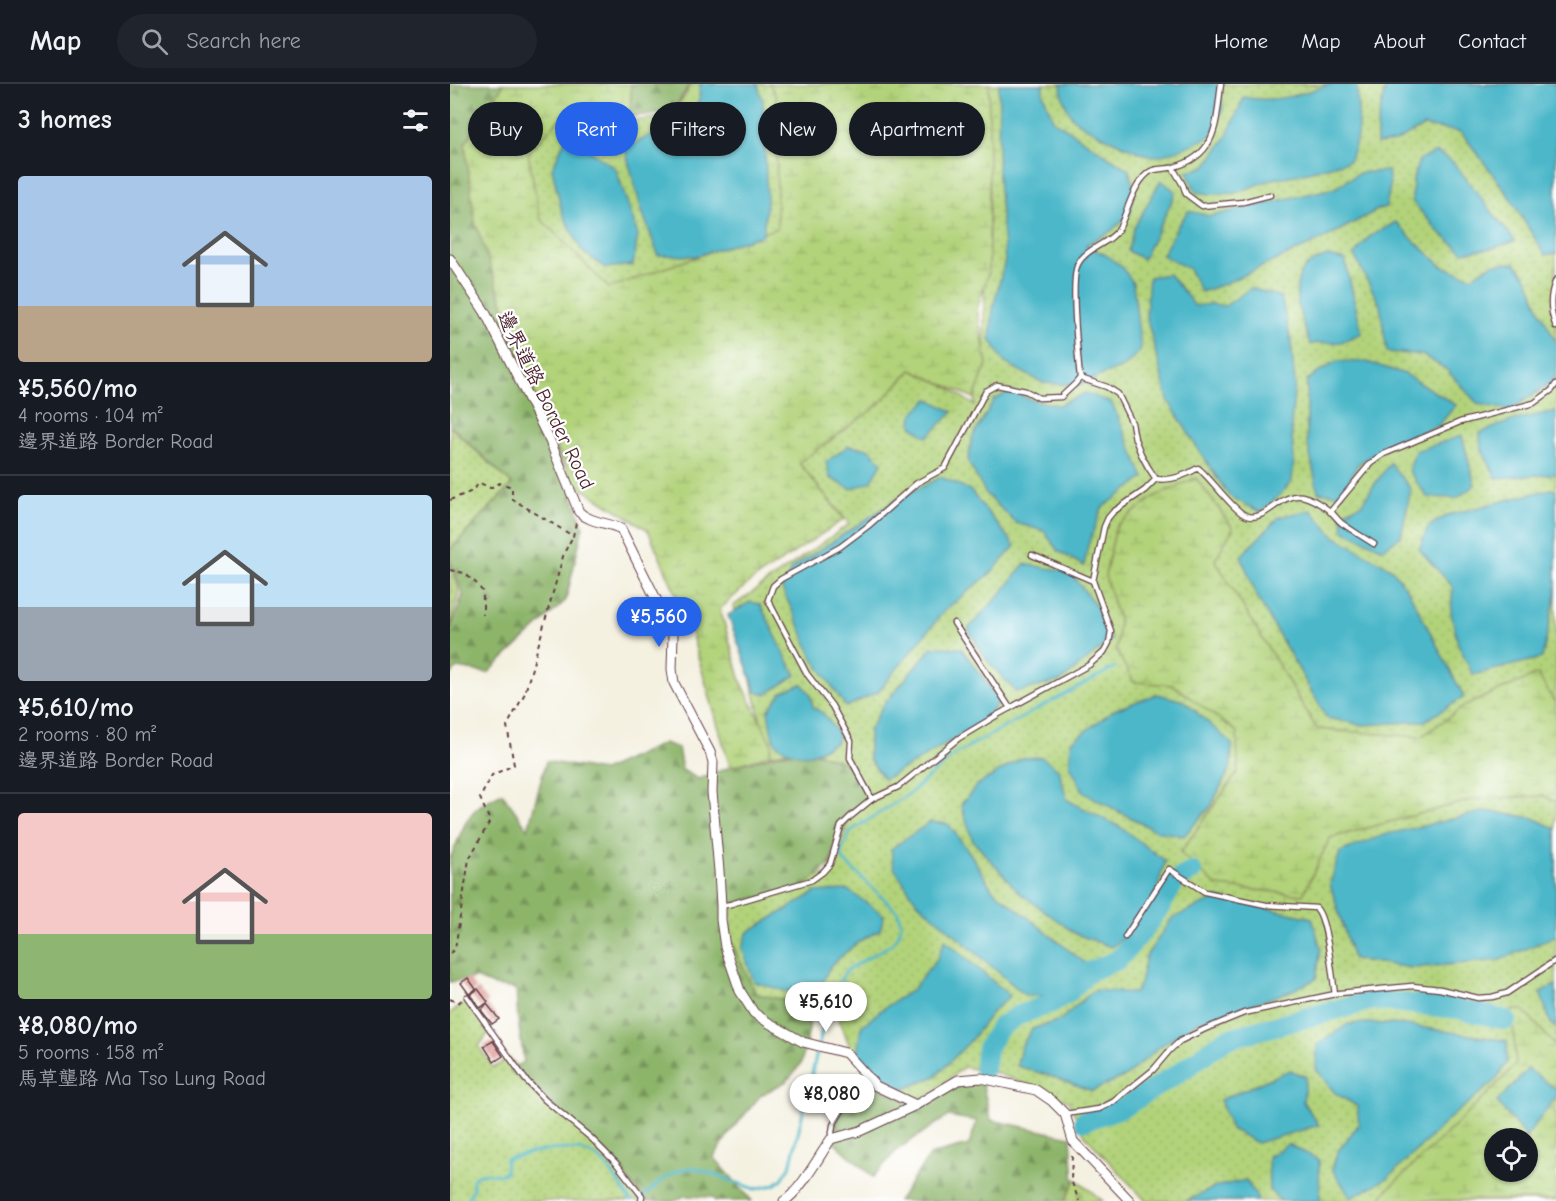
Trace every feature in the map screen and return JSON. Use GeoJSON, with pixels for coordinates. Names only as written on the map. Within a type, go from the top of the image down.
{"type":"FeatureCollection","features":[{"type":"Feature","properties":{"kind":"street","name":"邊界道路 Border Road"},"geometry":{"type":"LineString","coordinates":[[450,259],[490,322],[550,441],[579,512],[594,521],[621,529],[670,627],[673,635],[674,683],[710,753],[712,762],[721,920],[725,947],[740,992],[754,1012],[769,1023],[803,1042],[842,1051],[851,1056],[876,1086],[916,1105]]}},
{"type":"Feature","properties":{"kind":"street"},"geometry":{"type":"LineString","coordinates":[[784,1201],[804,1180],[831,1139],[861,1131],[916,1105],[958,1080],[981,1078],[1036,1090],[1052,1101],[1065,1114],[1073,1141],[1130,1201]]}},
{"type":"Feature","properties":{"kind":"lane"},"geometry":{"type":"LineString","coordinates":[[872,799],[850,758],[851,741],[832,706],[807,674],[768,600],[773,586],[781,579],[840,547],[917,483],[945,468],[986,391],[997,385],[1026,391],[1039,398],[1061,397],[1075,384],[1080,378],[1075,287],[1077,266],[1087,253],[1117,232],[1141,179],[1150,170],[1173,168],[1192,160],[1207,147],[1215,132],[1221,84]]}},
{"type":"Feature","properties":{"kind":"lane"},"geometry":{"type":"LineString","coordinates":[[1173,168],[1186,194],[1202,206],[1243,202],[1270,195]]}},
{"type":"Feature","properties":{"kind":"lane"},"geometry":{"type":"LineString","coordinates":[[1556,280],[1551,299],[1551,313],[1556,327]]}},
{"type":"Feature","properties":{"kind":"lane"},"geometry":{"type":"LineString","coordinates":[[1080,378],[1107,387],[1118,394],[1132,423],[1141,454],[1156,478],[1169,481],[1198,468],[1234,506],[1247,516],[1264,513],[1289,496],[1300,495],[1312,498],[1341,523],[1374,544]]}},
{"type":"Feature","properties":{"kind":"lane"},"geometry":{"type":"LineString","coordinates":[[1330,512],[1370,464],[1384,454],[1460,422],[1534,403],[1552,390],[1556,384]]}},
{"type":"Feature","properties":{"kind":"lane"},"geometry":{"type":"LineString","coordinates":[[722,906],[812,880],[830,864],[841,826],[872,799],[898,787],[958,738],[1089,665],[1104,652],[1109,643],[1111,631],[1093,581],[1104,527],[1113,512],[1145,490],[1156,478]]}},
{"type":"Feature","properties":{"kind":"lane"},"geometry":{"type":"LineString","coordinates":[[1032,555],[1093,581]]}},
{"type":"Feature","properties":{"kind":"lane"},"geometry":{"type":"LineString","coordinates":[[954,623],[1010,708]]}},
{"type":"Feature","properties":{"kind":"lane"},"geometry":{"type":"LineString","coordinates":[[1125,937],[1168,868],[1205,892],[1266,905],[1316,908],[1321,912],[1324,923],[1335,994]]}},
{"type":"Feature","properties":{"kind":"lane"},"geometry":{"type":"LineString","coordinates":[[1065,1114],[1099,1109],[1113,1102],[1153,1070],[1180,1041],[1244,1013],[1335,994],[1412,986],[1440,989],[1478,998],[1492,997],[1507,993],[1556,960]]}},
{"type":"Feature","properties":{"kind":"lane"},"geometry":{"type":"LineString","coordinates":[[467,997],[525,1079],[544,1100],[591,1138],[616,1163],[641,1199]]}},
{"type":"Feature","properties":{"kind":"lane"},"geometry":{"type":"LineString","coordinates":[[831,1139],[833,1125],[864,1073]]}},
{"type":"Feature","properties":{"kind":"path"},"geometry":{"type":"LineString","coordinates":[[450,500],[470,492],[480,483],[490,488],[500,483],[512,487],[512,499],[573,536]]}},
{"type":"Feature","properties":{"kind":"path"},"geometry":{"type":"LineString","coordinates":[[450,953],[455,949],[469,860],[490,821],[480,798],[492,775],[514,765],[507,726],[525,693],[564,554],[573,536],[579,512]]}},
{"type":"Feature","properties":{"kind":"path"},"geometry":{"type":"LineString","coordinates":[[450,570],[464,573],[483,592],[483,615]]}},
{"type":"Feature","properties":{"kind":"path"},"geometry":{"type":"LineString","coordinates":[[450,999],[458,1003],[467,997]]}},
{"type":"Feature","properties":{"kind":"path"},"geometry":{"type":"LineString","coordinates":[[1073,1141],[1071,1180],[1079,1201]]}},
{"type":"Feature","properties":{"kind":"green space"},"geometry":{"type":"Polygon","coordinates":[[[450,84],[504,84],[492,102],[468,102],[468,139],[465,144],[498,289],[583,526],[566,600],[488,673],[457,668],[450,676],[450,631],[463,594],[450,560],[450,550],[512,484],[450,425],[450,84]]]}},
{"type":"Feature","properties":{"kind":"green space"},"geometry":{"type":"Polygon","coordinates":[[[504,84],[631,84],[630,102],[555,102],[555,124],[543,137],[543,102],[492,102],[504,84]]]}},
{"type":"Feature","properties":{"kind":"green space"},"geometry":{"type":"Polygon","coordinates":[[[631,84],[690,84],[679,102],[650,102],[650,114],[638,116],[638,102],[630,102],[631,84]]]}},
{"type":"Feature","properties":{"kind":"green space"},"geometry":{"type":"Polygon","coordinates":[[[691,84],[777,84],[777,102],[758,102],[758,156],[778,156],[779,246],[607,307],[534,237],[524,156],[543,156],[543,124],[555,117],[555,156],[638,156],[638,120],[650,119],[650,156],[746,156],[746,102],[680,102],[691,84]]]}},
{"type":"Feature","properties":{"kind":"green space"},"geometry":{"type":"Polygon","coordinates":[[[770,84],[989,84],[989,271],[977,309],[987,364],[974,398],[911,370],[877,406],[799,463],[844,519],[750,582],[720,609],[741,681],[772,745],[769,755],[730,767],[688,622],[648,530],[572,482],[538,403],[475,222],[465,144],[468,139],[468,156],[529,156],[540,218],[609,288],[777,228],[776,156],[837,156],[837,102],[776,102],[770,84]]]}},
{"type":"Feature","properties":{"kind":"green space"},"geometry":{"type":"Polygon","coordinates":[[[986,84],[1556,84],[1556,1201],[1146,1201],[1086,1137],[1068,1101],[996,1073],[964,1067],[916,1105],[851,1049],[838,1017],[795,1002],[756,995],[730,939],[731,904],[828,873],[850,817],[872,799],[845,763],[803,748],[769,755],[733,606],[849,524],[799,463],[913,363],[974,405],[984,347],[986,84]]]}},
{"type":"Feature","properties":{"kind":"green space"},"geometry":{"type":"Polygon","coordinates":[[[450,427],[512,484],[450,550],[450,427]]]}},
{"type":"Feature","properties":{"kind":"green space"},"geometry":{"type":"Polygon","coordinates":[[[1196,478],[1233,528],[1215,560],[1317,729],[1421,737],[1466,705],[1538,674],[1553,700],[1556,700],[1556,802],[1544,796],[1475,799],[1330,838],[1303,895],[1217,886],[1180,853],[1238,772],[1237,732],[1173,685],[1134,682],[1116,650],[1119,622],[1105,576],[1116,526],[1154,497],[1196,478]]]}},
{"type":"Feature","properties":{"kind":"green space"},"geometry":{"type":"Polygon","coordinates":[[[450,562],[459,590],[450,630],[450,562]]]}},
{"type":"Feature","properties":{"kind":"green space"},"geometry":{"type":"Polygon","coordinates":[[[664,743],[678,748],[682,770],[698,779],[730,767],[803,748],[845,763],[872,799],[850,817],[835,845],[830,864],[804,887],[722,906],[733,946],[756,994],[800,1003],[810,1012],[809,1030],[801,1064],[787,1081],[761,1095],[730,1132],[714,1157],[752,1201],[715,1201],[712,1197],[684,1196],[675,1201],[647,1201],[597,1144],[510,1071],[524,1062],[516,989],[495,986],[476,978],[450,982],[450,858],[472,813],[502,793],[528,829],[546,761],[603,771],[664,743]]]}},
{"type":"Feature","properties":{"kind":"green space"},"geometry":{"type":"Polygon","coordinates":[[[469,1001],[490,1031],[479,1046],[493,1068],[509,1058],[597,1144],[638,1191],[639,1201],[450,1201],[450,1013],[469,1001]]]}},
{"type":"Feature","properties":{"kind":"green space"},"geometry":{"type":"Polygon","coordinates":[[[1512,1010],[1523,1010],[1556,1046],[1556,1200],[1379,1201],[1386,1191],[1485,1097],[1516,1064],[1512,1010]]]}},
{"type":"Feature","properties":{"kind":"green space"},"geometry":{"type":"Polygon","coordinates":[[[981,1078],[991,1120],[1071,1137],[1074,1184],[1065,1201],[898,1201],[930,1155],[969,1145],[977,1121],[948,1116],[898,1149],[873,1177],[831,1139],[833,1125],[860,1079],[913,1106],[981,1078]]]}},
{"type":"Feature","properties":{"kind":"green space"},"geometry":{"type":"Polygon","coordinates":[[[1076,1179],[1103,1201],[1065,1201],[1076,1179]]]}},
{"type":"Feature","properties":{"kind":"water"},"geometry":{"type":"Polygon","coordinates":[[[700,84],[758,84],[763,102],[758,102],[758,156],[765,156],[767,199],[763,235],[696,256],[658,255],[641,208],[627,156],[638,156],[638,142],[650,135],[650,156],[746,156],[746,102],[699,101],[700,84]]]}},
{"type":"Feature","properties":{"kind":"water"},"geometry":{"type":"Polygon","coordinates":[[[999,84],[1043,84],[1043,93],[1053,120],[1129,170],[1134,188],[1130,215],[1108,233],[1085,245],[1106,255],[1122,267],[1133,283],[1141,350],[1125,366],[1078,385],[1043,383],[1005,363],[990,339],[993,308],[1005,260],[998,176],[999,84]]]}},
{"type":"Feature","properties":{"kind":"water"},"geometry":{"type":"Polygon","coordinates":[[[1061,84],[1220,84],[1223,109],[1211,136],[1174,152],[1153,156],[1125,146],[1078,122],[1066,106],[1061,84]]]}},
{"type":"Feature","properties":{"kind":"water"},"geometry":{"type":"Polygon","coordinates":[[[1330,84],[1356,84],[1357,133],[1349,161],[1273,179],[1235,193],[1196,192],[1187,172],[1206,166],[1227,136],[1244,97],[1277,99],[1330,84]]]}},
{"type":"Feature","properties":{"kind":"water"},"geometry":{"type":"Polygon","coordinates":[[[1386,84],[1554,84],[1556,88],[1556,253],[1545,255],[1507,193],[1461,132],[1424,126],[1395,142],[1377,144],[1377,126],[1386,84]]]}},
{"type":"Feature","properties":{"kind":"water"},"geometry":{"type":"Polygon","coordinates":[[[1436,152],[1453,162],[1515,241],[1493,248],[1463,252],[1438,231],[1412,201],[1413,179],[1419,160],[1436,152]]]}},
{"type":"Feature","properties":{"kind":"water"},"geometry":{"type":"Polygon","coordinates":[[[558,156],[597,156],[616,169],[638,235],[633,265],[605,268],[582,251],[562,212],[552,168],[558,156]]]}},
{"type":"Feature","properties":{"kind":"water"},"geometry":{"type":"Polygon","coordinates":[[[1388,171],[1390,186],[1386,207],[1224,284],[1201,292],[1189,269],[1162,255],[1188,211],[1210,216],[1335,188],[1359,173],[1388,171]]]}},
{"type":"Feature","properties":{"kind":"water"},"geometry":{"type":"Polygon","coordinates":[[[1161,180],[1176,192],[1143,259],[1128,251],[1134,228],[1161,180]]]}},
{"type":"Feature","properties":{"kind":"water"},"geometry":{"type":"Polygon","coordinates":[[[1396,222],[1442,266],[1471,277],[1493,264],[1515,263],[1528,279],[1556,342],[1556,375],[1551,383],[1510,410],[1478,404],[1446,369],[1422,355],[1387,352],[1380,305],[1354,255],[1369,237],[1396,222]]]}},
{"type":"Feature","properties":{"kind":"water"},"geometry":{"type":"Polygon","coordinates":[[[1327,256],[1345,260],[1362,333],[1341,342],[1310,344],[1300,315],[1297,284],[1306,267],[1327,256]]]}},
{"type":"Feature","properties":{"kind":"water"},"geometry":{"type":"Polygon","coordinates":[[[1169,274],[1195,306],[1211,304],[1225,306],[1251,288],[1281,297],[1291,342],[1295,384],[1291,424],[1294,459],[1292,481],[1260,512],[1229,496],[1168,400],[1146,315],[1149,277],[1169,274]]]}},
{"type":"Feature","properties":{"kind":"water"},"geometry":{"type":"Polygon","coordinates":[[[1336,361],[1367,362],[1405,374],[1456,405],[1438,426],[1391,443],[1358,464],[1342,495],[1318,492],[1307,441],[1307,380],[1336,361]]]}},
{"type":"Feature","properties":{"kind":"water"},"geometry":{"type":"Polygon","coordinates":[[[1010,391],[1032,400],[1059,405],[1086,393],[1112,403],[1144,478],[1102,508],[1088,545],[1084,566],[1058,551],[1044,531],[1016,523],[986,494],[968,461],[972,438],[994,400],[1010,391]]]}},
{"type":"Feature","properties":{"kind":"water"},"geometry":{"type":"Polygon","coordinates":[[[929,399],[953,412],[927,437],[912,426],[913,413],[929,399]]]}},
{"type":"Feature","properties":{"kind":"water"},"geometry":{"type":"Polygon","coordinates":[[[1556,411],[1556,474],[1496,478],[1481,447],[1480,433],[1511,421],[1556,411]]]}},
{"type":"Feature","properties":{"kind":"water"},"geometry":{"type":"Polygon","coordinates":[[[1462,436],[1475,485],[1457,498],[1427,497],[1409,471],[1415,451],[1462,436]]]}},
{"type":"Feature","properties":{"kind":"water"},"geometry":{"type":"Polygon","coordinates":[[[848,446],[869,449],[882,463],[871,482],[851,489],[830,478],[826,462],[848,446]]]}},
{"type":"Feature","properties":{"kind":"water"},"geometry":{"type":"Polygon","coordinates":[[[1390,463],[1411,489],[1401,536],[1383,549],[1343,530],[1342,513],[1362,504],[1390,463]]]}},
{"type":"Feature","properties":{"kind":"water"},"geometry":{"type":"Polygon","coordinates":[[[941,477],[970,490],[1015,546],[991,573],[945,610],[878,692],[846,707],[813,658],[782,589],[792,568],[899,498],[941,477]]]}},
{"type":"Feature","properties":{"kind":"water"},"geometry":{"type":"Polygon","coordinates":[[[1551,489],[1556,491],[1556,595],[1542,658],[1473,675],[1458,644],[1451,612],[1453,587],[1419,549],[1429,526],[1448,515],[1551,489]]]}},
{"type":"Feature","properties":{"kind":"water"},"geometry":{"type":"Polygon","coordinates":[[[1311,510],[1334,536],[1392,569],[1409,592],[1464,697],[1425,721],[1363,725],[1327,718],[1258,599],[1241,556],[1279,517],[1311,510]]]}},
{"type":"Feature","properties":{"kind":"water"},"geometry":{"type":"Polygon","coordinates":[[[1024,564],[1070,572],[1096,606],[1111,640],[1061,681],[1016,692],[987,660],[968,629],[1005,589],[1024,564]]]}},
{"type":"Feature","properties":{"kind":"water"},"geometry":{"type":"Polygon","coordinates":[[[750,602],[760,604],[796,675],[767,694],[756,692],[728,615],[750,602]]]}},
{"type":"Feature","properties":{"kind":"water"},"geometry":{"type":"Polygon","coordinates":[[[932,647],[961,648],[999,700],[988,718],[884,779],[869,759],[869,731],[882,707],[932,647]]]}},
{"type":"Feature","properties":{"kind":"water"},"geometry":{"type":"Polygon","coordinates":[[[802,684],[810,693],[813,707],[824,714],[838,734],[837,742],[807,755],[788,751],[776,743],[771,732],[768,711],[782,692],[802,684]]]}},
{"type":"Feature","properties":{"kind":"water"},"geometry":{"type":"Polygon","coordinates":[[[1157,694],[1184,701],[1232,744],[1231,766],[1211,806],[1184,836],[1156,831],[1084,793],[1070,765],[1071,742],[1114,710],[1157,694]]]}},
{"type":"Feature","properties":{"kind":"water"},"geometry":{"type":"Polygon","coordinates":[[[1042,757],[1059,770],[1067,800],[1120,827],[1165,861],[1156,893],[1132,932],[1111,947],[1076,934],[1020,893],[973,841],[961,805],[977,785],[1022,758],[1042,757]]]}},
{"type":"Feature","properties":{"kind":"water"},"geometry":{"type":"Polygon","coordinates":[[[1486,811],[1534,818],[1556,829],[1556,936],[1500,960],[1412,968],[1353,959],[1330,884],[1340,852],[1384,835],[1486,811]]]}},
{"type":"Feature","properties":{"kind":"water"},"geometry":{"type":"Polygon","coordinates":[[[930,822],[948,824],[970,853],[992,889],[1085,963],[1055,996],[1026,996],[916,901],[894,868],[891,849],[930,822]]]}},
{"type":"Feature","properties":{"kind":"water"},"geometry":{"type":"Polygon","coordinates":[[[848,890],[884,915],[880,930],[858,942],[830,966],[818,993],[785,991],[754,982],[742,948],[748,932],[816,892],[848,890]]]}},
{"type":"Feature","properties":{"kind":"water"},"geometry":{"type":"Polygon","coordinates":[[[1218,898],[1312,918],[1321,949],[1316,979],[1291,991],[1195,1023],[1158,1048],[1126,1076],[1092,1091],[1017,1066],[1021,1047],[1032,1029],[1060,1020],[1094,990],[1135,993],[1140,984],[1146,956],[1172,918],[1218,898]]]}},
{"type":"Feature","properties":{"kind":"water"},"geometry":{"type":"Polygon","coordinates":[[[945,940],[1010,996],[993,1011],[971,1040],[936,1076],[905,1089],[868,1084],[857,1053],[861,1027],[881,1010],[912,990],[937,959],[945,940]]]}},
{"type":"Feature","properties":{"kind":"water"},"geometry":{"type":"Polygon","coordinates":[[[1556,985],[1556,1028],[1551,1024],[1540,992],[1556,985]]]}},
{"type":"Feature","properties":{"kind":"water"},"geometry":{"type":"Polygon","coordinates":[[[1348,1024],[1406,1025],[1507,1041],[1507,1063],[1494,1082],[1450,1118],[1388,1178],[1351,1198],[1332,1169],[1338,1151],[1359,1124],[1357,1106],[1335,1093],[1316,1069],[1317,1045],[1348,1024]]]}},
{"type":"Feature","properties":{"kind":"water"},"geometry":{"type":"Polygon","coordinates":[[[1528,1069],[1556,1089],[1556,1097],[1533,1128],[1519,1128],[1497,1102],[1528,1069]]]}},
{"type":"Feature","properties":{"kind":"water"},"geometry":{"type":"Polygon","coordinates":[[[1290,1070],[1306,1077],[1303,1102],[1319,1125],[1257,1143],[1231,1129],[1220,1100],[1290,1070]]]}},
{"type":"Feature","properties":{"kind":"water"},"geometry":{"type":"Polygon","coordinates":[[[1288,1144],[1319,1160],[1319,1201],[1281,1201],[1269,1190],[1268,1157],[1288,1144]]]}},
{"type":"Feature","properties":{"kind":"water"},"geometry":{"type":"Polygon","coordinates":[[[1246,1180],[1259,1201],[1186,1201],[1218,1186],[1246,1180]]]}},
{"type":"Feature","properties":{"kind":"building"},"geometry":{"type":"Polygon","coordinates":[[[468,978],[476,989],[469,994],[461,983],[468,978]]]}},
{"type":"Feature","properties":{"kind":"building"},"geometry":{"type":"Polygon","coordinates":[[[478,989],[488,1002],[480,1008],[470,995],[478,989]]]}},
{"type":"Feature","properties":{"kind":"building"},"geometry":{"type":"Polygon","coordinates":[[[487,1004],[499,1019],[492,1024],[481,1010],[487,1004]]]}},
{"type":"Feature","properties":{"kind":"building"},"geometry":{"type":"Polygon","coordinates":[[[493,1041],[503,1056],[494,1062],[484,1046],[493,1041]]]}},
{"type":"Feature","properties":{"kind":"waterway"},"geometry":{"type":"LineString","coordinates":[[641,1199],[665,1178],[687,1168],[695,1168],[755,1189],[774,1185],[782,1179],[790,1167],[822,1031],[835,988],[847,970],[892,944],[899,934],[901,925],[898,912],[843,860],[841,851],[851,831],[909,794],[957,753],[1115,667]]}},
{"type":"Feature","properties":{"kind":"waterway"},"geometry":{"type":"LineString","coordinates":[[984,1069],[987,1048],[1000,1027],[1017,1016],[1052,1003],[1069,992],[1090,971],[1118,960],[1143,931],[1175,881],[1192,871]]}},
{"type":"Feature","properties":{"kind":"waterway"},"geometry":{"type":"LineString","coordinates":[[1084,1121],[1124,1107],[1177,1074],[1226,1039],[1373,1000],[1459,1009],[1506,1020]]}},
{"type":"Feature","properties":{"kind":"waterway"},"geometry":{"type":"LineString","coordinates":[[466,1201],[473,1189],[473,1180],[476,1175],[505,1173],[506,1159],[540,1151],[564,1149],[587,1152],[601,1160],[631,1201]]}}]}
